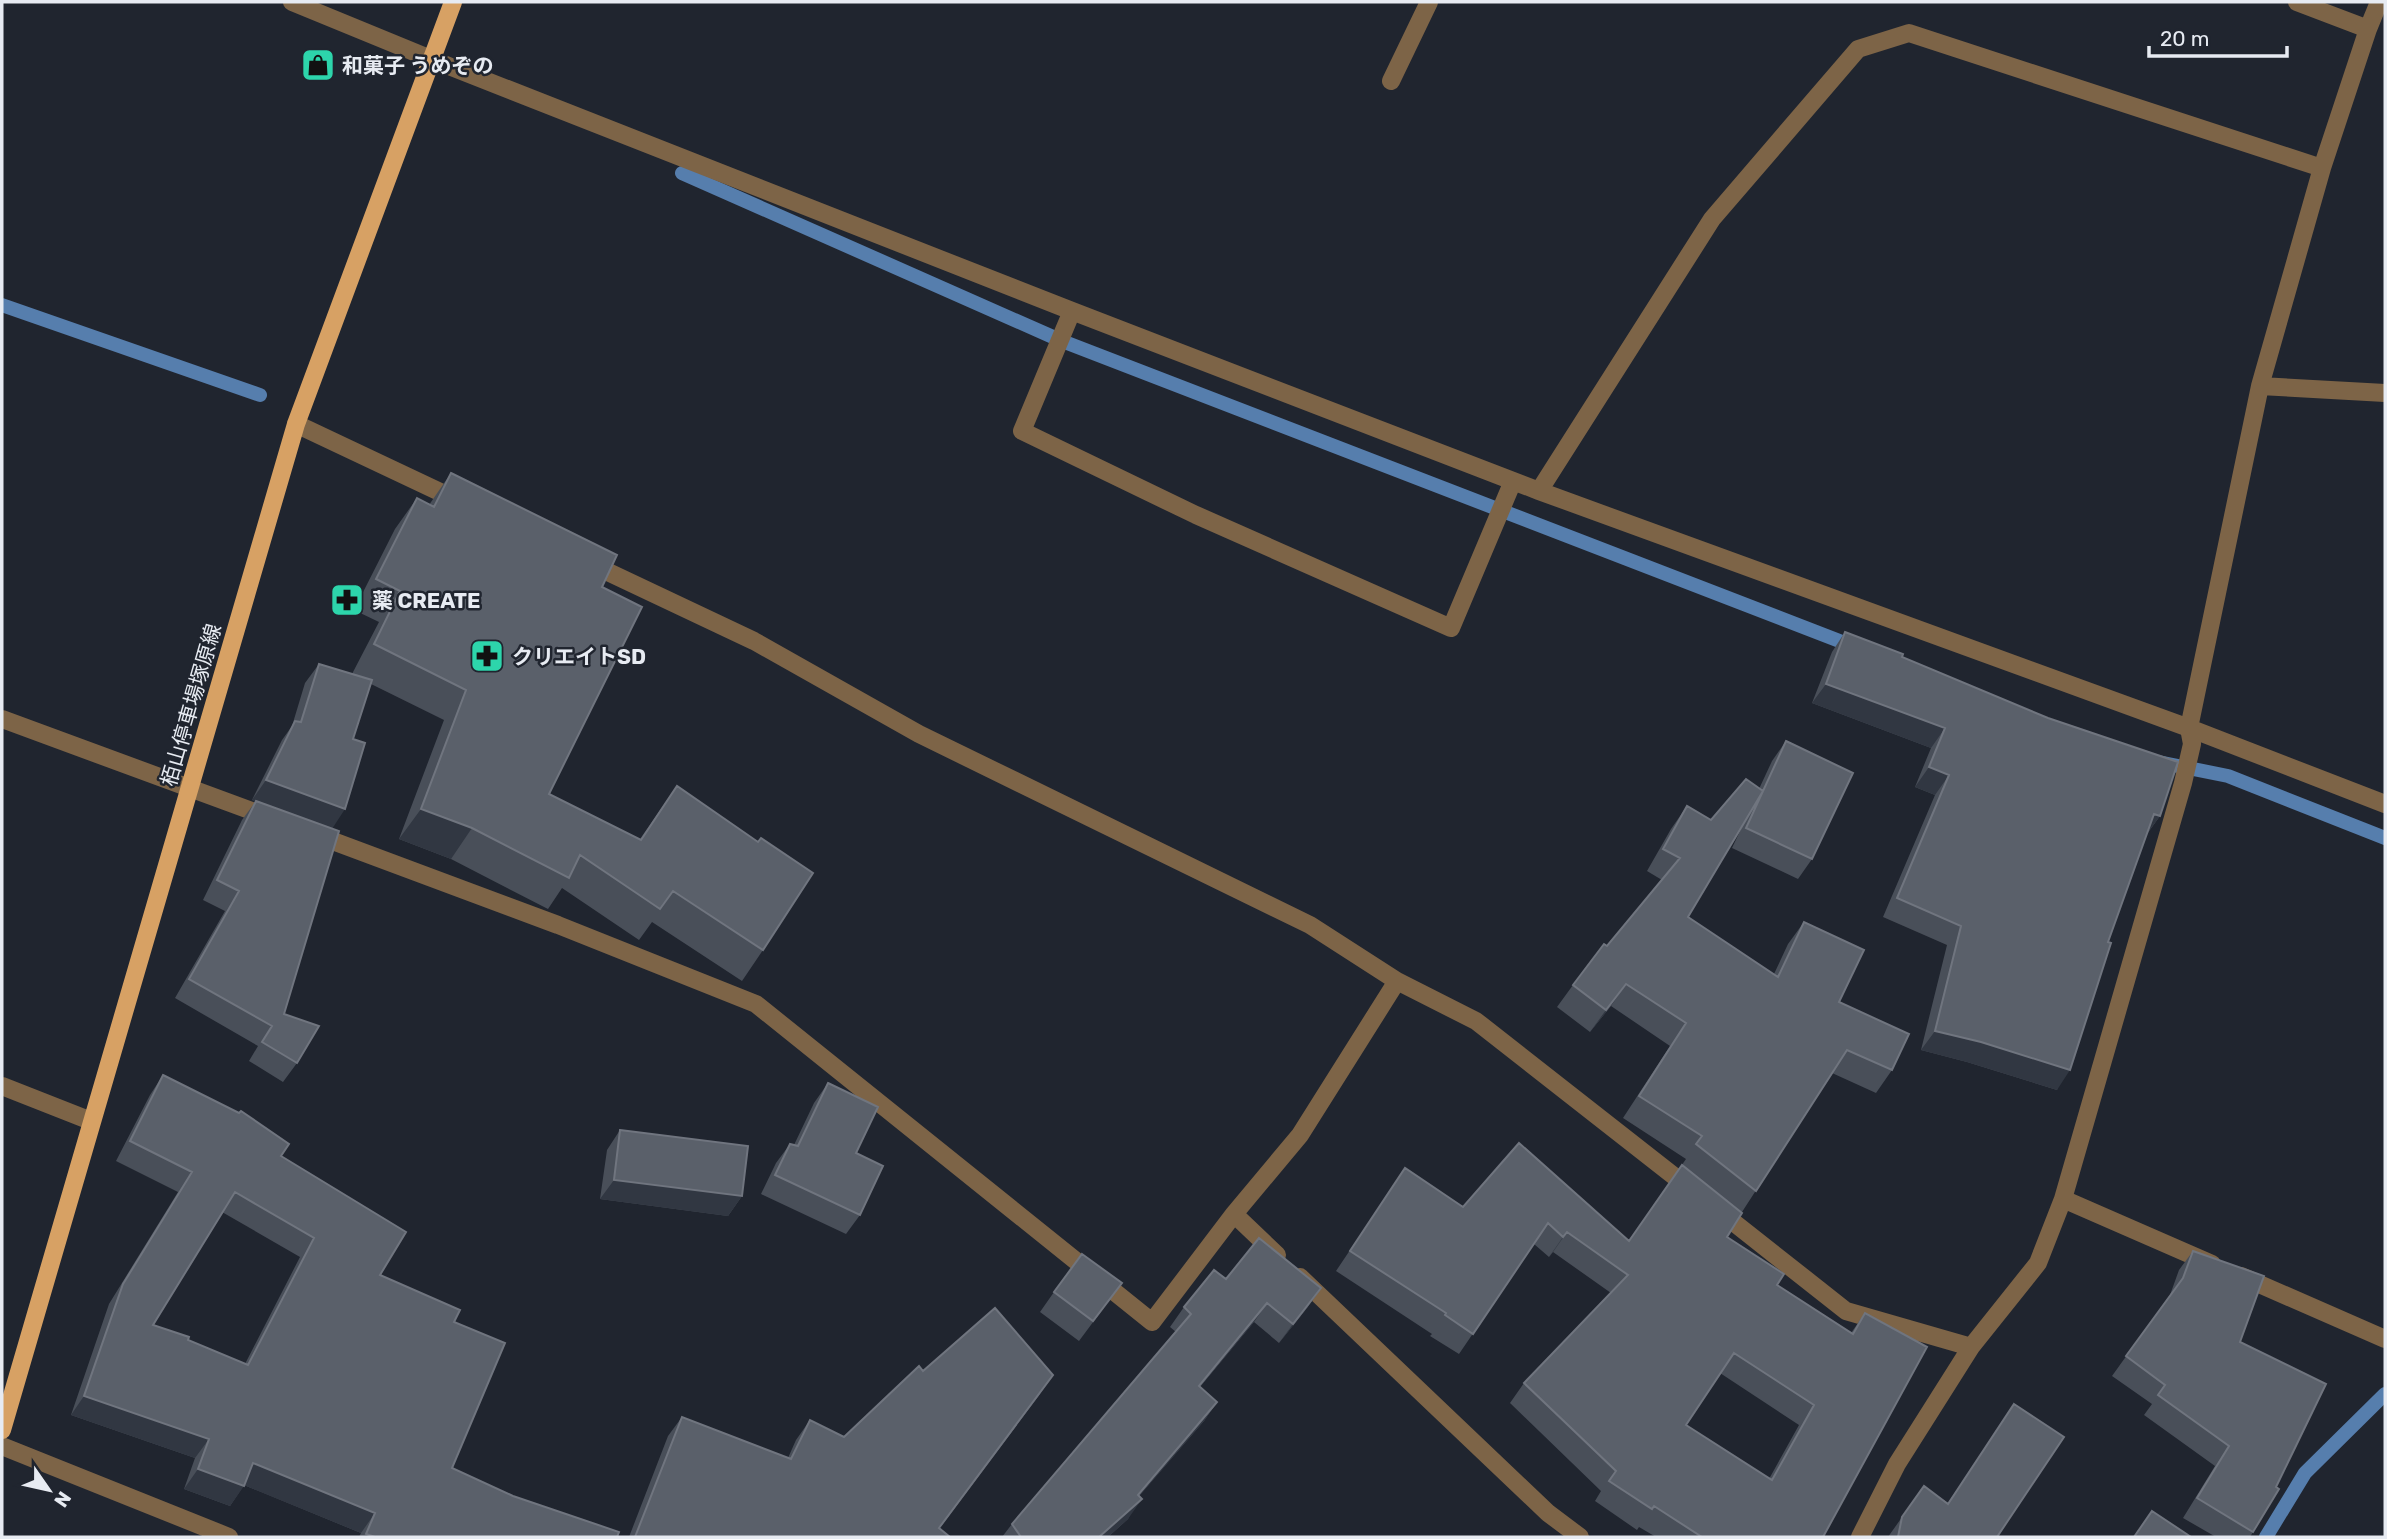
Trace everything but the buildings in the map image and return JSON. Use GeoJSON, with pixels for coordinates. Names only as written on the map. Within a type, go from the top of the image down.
{"type":"FeatureCollection","features":[{"type":"Feature","properties":{"kind":"main road","name":"栢山停車場塚原線"},"geometry":{"type":"LineString","coordinates":[[2,1430],[296,424],[453,2]]}},
{"type":"Feature","properties":{"kind":"street"},"geometry":{"type":"LineString","coordinates":[[292,2],[1072,311],[1539,491],[2191,736],[2385,804]]}},
{"type":"Feature","properties":{"kind":"street"},"geometry":{"type":"LineString","coordinates":[[1391,80],[1429,2]]}},
{"type":"Feature","properties":{"kind":"street"},"geometry":{"type":"LineString","coordinates":[[2297,2],[2368,29]]}},
{"type":"Feature","properties":{"kind":"street"},"geometry":{"type":"LineString","coordinates":[[1860,1537],[1897,1464],[1971,1348],[2038,1263],[2063,1199],[2183,783],[2260,386],[2322,168],[2379,2]]}},
{"type":"Feature","properties":{"kind":"street"},"geometry":{"type":"LineString","coordinates":[[1539,491],[1712,219],[1858,49],[1909,33],[2322,168]]}},
{"type":"Feature","properties":{"kind":"street"},"geometry":{"type":"LineString","coordinates":[[1072,311],[1022,431],[1196,515],[1451,628],[1513,481]]}},
{"type":"Feature","properties":{"kind":"street"},"geometry":{"type":"LineString","coordinates":[[2260,386],[2385,393]]}},
{"type":"Feature","properties":{"kind":"street"},"geometry":{"type":"LineString","coordinates":[[296,424],[469,506]]}},
{"type":"Feature","properties":{"kind":"street"},"geometry":{"type":"LineString","coordinates":[[568,553],[754,641],[919,734],[1310,925],[1397,981],[1476,1021],[1846,1311],[1971,1348]]}},
{"type":"Feature","properties":{"kind":"street"},"geometry":{"type":"LineString","coordinates":[[2,719],[558,925],[756,1004],[1152,1322],[1234,1214],[1300,1135],[1397,981]]}},
{"type":"Feature","properties":{"kind":"street"},"geometry":{"type":"LineString","coordinates":[[2,1086],[91,1121]]}},
{"type":"Feature","properties":{"kind":"street"},"geometry":{"type":"LineString","coordinates":[[2063,1199],[2385,1339]]}},
{"type":"Feature","properties":{"kind":"street"},"geometry":{"type":"LineString","coordinates":[[1234,1214],[1548,1513],[1580,1537]]}},
{"type":"Feature","properties":{"kind":"street"},"geometry":{"type":"LineString","coordinates":[[2,1446],[229,1537]]}},
{"type":"Feature","properties":{"kind":"waterway"},"geometry":{"type":"LineString","coordinates":[[682,173],[1062,341],[1855,647]]}},
{"type":"Feature","properties":{"kind":"waterway"},"geometry":{"type":"LineString","coordinates":[[2,305],[260,395]]}},
{"type":"Feature","properties":{"kind":"waterway"},"geometry":{"type":"LineString","coordinates":[[2158,762],[2228,776],[2385,838]]}},
{"type":"Feature","properties":{"kind":"waterway"},"geometry":{"type":"LineString","coordinates":[[2266,1537],[2305,1473],[2385,1394]]}},
{"type":"Feature","properties":{"kind":"place","name":"和菓子 うめぞの"},"geometry":{"type":"Point","coordinates":[318,65]}},
{"type":"Feature","properties":{"kind":"place","name":"薬 CREATE"},"geometry":{"type":"Point","coordinates":[347,600]}},
{"type":"Feature","properties":{"kind":"place","name":"クリエイトSD"},"geometry":{"type":"Point","coordinates":[487,656]}}]}
